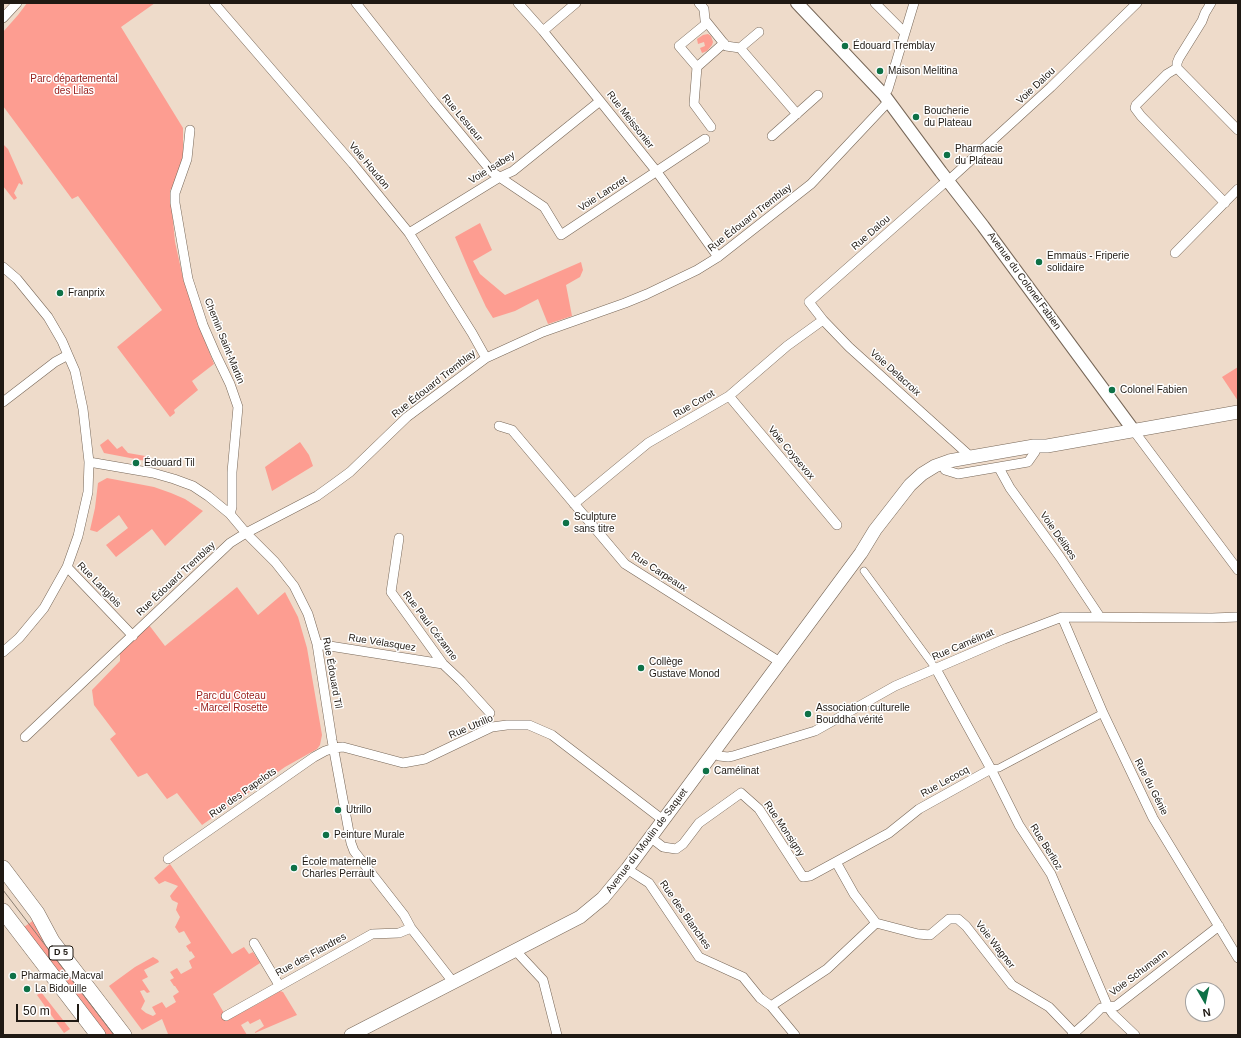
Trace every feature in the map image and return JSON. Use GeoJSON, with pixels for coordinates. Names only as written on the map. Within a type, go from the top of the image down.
{"type":"FeatureCollection","features":[{"type":"Feature","properties":{"kind":"main road","name":"Avenue du Moulin de Saquet"},"geometry":{"type":"LineString","coordinates":[[351,1035],[580,917],[603,898],[627,869],[861,552],[878,526],[910,485],[922,474],[935,466],[949,461],[1034,446],[1047,446],[1238,412]]}},
{"type":"Feature","properties":{"kind":"main road","name":"Avenue du Moulin de Saquet"},"geometry":{"type":"LineString","coordinates":[[861,552],[882,532],[914,491],[931,477],[946,470],[983,461],[1034,452],[1047,446]]}},
{"type":"Feature","properties":{"kind":"main road","name":"D 5"},"geometry":{"type":"LineString","coordinates":[[3,868],[38,913],[52,941],[124,1035]]}},
{"type":"Feature","properties":{"kind":"main road","name":"D 5"},"geometry":{"type":"LineString","coordinates":[[3,910],[98,1035]]}},
{"type":"Feature","properties":{"kind":"street"},"geometry":{"type":"LineString","coordinates":[[3,18],[17,3]]}},
{"type":"Feature","properties":{"kind":"street","name":"Voie Houdon"},"geometry":{"type":"LineString","coordinates":[[214,3],[353,164],[409,233],[486,358]]}},
{"type":"Feature","properties":{"kind":"street","name":"Rue Lesueur"},"geometry":{"type":"LineString","coordinates":[[356,3],[492,172],[544,207],[561,234]]}},
{"type":"Feature","properties":{"kind":"street","name":"Rue Meissonier"},"geometry":{"type":"LineString","coordinates":[[518,3],[600,100],[657,172],[718,257]]}},
{"type":"Feature","properties":{"kind":"street"},"geometry":{"type":"LineString","coordinates":[[543,31],[576,3]]}},
{"type":"Feature","properties":{"kind":"street","name":"Avenue du Colonel Fabien"},"geometry":{"type":"LineString","coordinates":[[797,3],[886,98],[983,226],[1238,570]]}},
{"type":"Feature","properties":{"kind":"street"},"geometry":{"type":"LineString","coordinates":[[875,3],[905,33]]}},
{"type":"Feature","properties":{"kind":"street","name":"Rue Édouard Tremblay"},"geometry":{"type":"LineString","coordinates":[[25,737],[230,543],[317,496],[335,484],[407,417],[486,358],[543,332],[647,294],[697,270],[718,257],[811,184],[886,98],[914,3]]}},
{"type":"Feature","properties":{"kind":"street","name":"Voie Dalou"},"geometry":{"type":"LineString","coordinates":[[948,181],[1051,87],[1137,3]]}},
{"type":"Feature","properties":{"kind":"street"},"geometry":{"type":"LineString","coordinates":[[1211,3],[1202,21],[1179,58],[1177,68],[1238,130]]}},
{"type":"Feature","properties":{"kind":"street"},"geometry":{"type":"LineString","coordinates":[[705,5],[705,20],[726,46],[740,48],[797,114]]}},
{"type":"Feature","properties":{"kind":"street"},"geometry":{"type":"LineString","coordinates":[[697,67],[679,46],[707,23]]}},
{"type":"Feature","properties":{"kind":"street"},"geometry":{"type":"LineString","coordinates":[[740,48],[759,32]]}},
{"type":"Feature","properties":{"kind":"street"},"geometry":{"type":"LineString","coordinates":[[711,127],[694,104],[697,67],[724,43]]}},
{"type":"Feature","properties":{"kind":"street"},"geometry":{"type":"LineString","coordinates":[[1177,68],[1167,74],[1136,105],[1135,108],[1225,203]]}},
{"type":"Feature","properties":{"kind":"street"},"geometry":{"type":"LineString","coordinates":[[772,136],[818,95]]}},
{"type":"Feature","properties":{"kind":"street","name":"Voie Isabey"},"geometry":{"type":"LineString","coordinates":[[409,233],[512,171],[600,100]]}},
{"type":"Feature","properties":{"kind":"street","name":"Chemin Saint-Martin"},"geometry":{"type":"LineString","coordinates":[[190,130],[187,159],[175,193],[176,203],[188,280],[203,325],[230,384],[238,407],[232,472],[232,506],[230,514]]}},
{"type":"Feature","properties":{"kind":"street","name":"Voie Lancret"},"geometry":{"type":"LineString","coordinates":[[561,234],[706,139]]}},
{"type":"Feature","properties":{"kind":"street","name":"Rue Dalou"},"geometry":{"type":"LineString","coordinates":[[809,302],[948,181]]}},
{"type":"Feature","properties":{"kind":"street"},"geometry":{"type":"LineString","coordinates":[[1175,253],[1238,189]]}},
{"type":"Feature","properties":{"kind":"street"},"geometry":{"type":"LineString","coordinates":[[3,267],[17,279],[48,317],[62,341],[74,372],[83,409],[89,462],[87,496],[78,536],[66,567],[44,608],[19,638],[5,647]]}},
{"type":"Feature","properties":{"kind":"street","name":"Voie Delacroix"},"geometry":{"type":"LineString","coordinates":[[809,302],[823,320],[849,347],[971,457]]}},
{"type":"Feature","properties":{"kind":"street","name":"Rue Corot"},"geometry":{"type":"LineString","coordinates":[[574,504],[648,443],[729,396],[787,346],[823,320]]}},
{"type":"Feature","properties":{"kind":"street"},"geometry":{"type":"LineString","coordinates":[[3,402],[55,362],[68,355]]}},
{"type":"Feature","properties":{"kind":"street","name":"Voie Coysevox"},"geometry":{"type":"LineString","coordinates":[[729,396],[837,525]]}},
{"type":"Feature","properties":{"kind":"street","name":"Rue Carpeaux"},"geometry":{"type":"LineString","coordinates":[[499,426],[512,430],[626,564],[780,662]]}},
{"type":"Feature","properties":{"kind":"street"},"geometry":{"type":"LineString","coordinates":[[946,470],[958,474],[999,468],[1028,462],[1034,452]]}},
{"type":"Feature","properties":{"kind":"street","name":"Rue Édouard Til"},"geometry":{"type":"LineString","coordinates":[[89,462],[153,473],[193,486],[230,514],[246,533],[275,562],[294,586],[308,614],[317,644],[334,748],[351,843],[354,851],[404,915],[411,928],[453,982]]}},
{"type":"Feature","properties":{"kind":"street","name":"Voie Délibes"},"geometry":{"type":"LineString","coordinates":[[999,468],[1010,488],[1060,557],[1100,617]]}},
{"type":"Feature","properties":{"kind":"street","name":"Rue Paul Cézanne"},"geometry":{"type":"LineString","coordinates":[[399,538],[391,592],[443,664],[461,681],[490,713]]}},
{"type":"Feature","properties":{"kind":"street","name":"Rue Langlois"},"geometry":{"type":"LineString","coordinates":[[66,567],[133,636]]}},
{"type":"Feature","properties":{"kind":"street"},"geometry":{"type":"LineString","coordinates":[[864,571],[936,669]]}},
{"type":"Feature","properties":{"kind":"street","name":"Rue Camélinat"},"geometry":{"type":"LineString","coordinates":[[713,752],[719,756],[733,756],[815,731],[888,689],[1004,639],[1062,617],[1238,617]]}},
{"type":"Feature","properties":{"kind":"street","name":"Rue du Génie"},"geometry":{"type":"LineString","coordinates":[[1062,617],[1103,713],[1153,818],[1238,958]]}},
{"type":"Feature","properties":{"kind":"street","name":"Rue Vélasquez"},"geometry":{"type":"LineString","coordinates":[[317,644],[443,664]]}},
{"type":"Feature","properties":{"kind":"street","name":"Rue Berlioz"},"geometry":{"type":"LineString","coordinates":[[936,669],[991,769],[1019,825],[1051,874],[1108,1007],[1113,1014],[1135,1035]]}},
{"type":"Feature","properties":{"kind":"street","name":"Rue Lecocq"},"geometry":{"type":"LineString","coordinates":[[803,877],[810,876],[889,833],[919,809],[991,769],[999,768],[1103,713]]}},
{"type":"Feature","properties":{"kind":"street","name":"Rue Utrillo"},"geometry":{"type":"LineString","coordinates":[[334,748],[349,748],[403,764],[425,759],[492,728],[507,724],[529,726],[552,735],[663,820]]}},
{"type":"Feature","properties":{"kind":"street","name":"Rue des Papelots"},"geometry":{"type":"LineString","coordinates":[[168,859],[314,757],[334,748]]}},
{"type":"Feature","properties":{"kind":"street","name":"Rue Monsigny"},"geometry":{"type":"LineString","coordinates":[[650,837],[663,847],[676,849],[683,844],[699,823],[741,793],[759,809],[803,877]]}},
{"type":"Feature","properties":{"kind":"street"},"geometry":{"type":"LineString","coordinates":[[771,1006],[827,969],[876,923],[854,894],[836,862]]}},
{"type":"Feature","properties":{"kind":"street","name":"Rue des Blanches"},"geometry":{"type":"LineString","coordinates":[[627,869],[649,883],[699,957],[743,977],[760,998],[771,1006],[795,1035]]}},
{"type":"Feature","properties":{"kind":"street","name":"Voie Wagner"},"geometry":{"type":"LineString","coordinates":[[876,923],[918,934],[930,935],[949,919],[958,920],[966,926],[1012,985],[1049,1007],[1073,1034]]}},
{"type":"Feature","properties":{"kind":"street","name":"Voie Schumann"},"geometry":{"type":"LineString","coordinates":[[1073,1034],[1101,1008],[1116,1006],[1219,926]]}},
{"type":"Feature","properties":{"kind":"street","name":"Rue des Flandres"},"geometry":{"type":"LineString","coordinates":[[226,1016],[372,934],[399,933],[411,928]]}},
{"type":"Feature","properties":{"kind":"street"},"geometry":{"type":"LineString","coordinates":[[254,943],[279,985]]}},
{"type":"Feature","properties":{"kind":"street"},"geometry":{"type":"LineString","coordinates":[[515,950],[543,980],[557,1035]]}},
{"type":"Feature","properties":{"kind":"green space","name":"Parc départemental des Lilas"},"geometry":{"type":"Polygon","coordinates":[[[27,3],[155,3],[121,27],[183,128],[183,158],[173,188],[170,190],[175,242],[183,278],[199,326],[214,364],[192,381],[198,390],[174,410],[175,413],[170,417],[117,347],[162,310],[78,196],[72,199],[3,106],[3,32],[27,3]]]}},
{"type":"Feature","properties":{"kind":"green space"},"geometry":{"type":"Polygon","coordinates":[[[708,34],[711,36],[713,42],[707,51],[702,53],[700,48],[705,46],[704,42],[698,44],[697,39],[708,34]]]}},
{"type":"Feature","properties":{"kind":"green space"},"geometry":{"type":"Polygon","coordinates":[[[3,144],[8,149],[23,183],[22,185],[19,183],[14,193],[17,198],[14,200],[3,186],[3,144]]]}},
{"type":"Feature","properties":{"kind":"green space"},"geometry":{"type":"Polygon","coordinates":[[[480,223],[492,250],[473,261],[480,274],[505,295],[581,262],[583,270],[580,277],[566,285],[572,316],[548,324],[538,299],[515,311],[493,318],[486,307],[455,237],[480,223]]]}},
{"type":"Feature","properties":{"kind":"green space"},"geometry":{"type":"Polygon","coordinates":[[[1238,367],[1238,401],[1222,377],[1238,367]]]}},
{"type":"Feature","properties":{"kind":"green space"},"geometry":{"type":"Polygon","coordinates":[[[108,439],[117,449],[122,446],[128,453],[151,457],[151,462],[104,453],[100,445],[108,439]]]}},
{"type":"Feature","properties":{"kind":"green space"},"geometry":{"type":"Polygon","coordinates":[[[300,442],[309,455],[313,466],[272,491],[265,467],[300,442]]]}},
{"type":"Feature","properties":{"kind":"green space"},"geometry":{"type":"Polygon","coordinates":[[[107,478],[154,487],[185,499],[203,511],[165,546],[152,529],[116,557],[106,545],[128,528],[119,515],[97,532],[90,530],[95,508],[98,483],[107,478]]]}},
{"type":"Feature","properties":{"kind":"green space","name":"Parc du Coteau - Marcel Rosette"},"geometry":{"type":"Polygon","coordinates":[[[237,587],[258,615],[285,592],[298,617],[307,648],[322,735],[320,745],[317,749],[285,767],[202,825],[177,793],[167,799],[147,773],[138,777],[110,739],[116,734],[94,705],[92,690],[120,661],[120,651],[149,625],[165,646],[237,587]]]}},
{"type":"Feature","properties":{"kind":"green space"},"geometry":{"type":"Polygon","coordinates":[[[170,864],[232,954],[244,947],[249,954],[253,952],[260,963],[213,994],[228,1020],[280,991],[283,992],[297,1015],[255,1033],[264,1026],[260,1019],[250,1024],[248,1021],[241,1025],[247,1035],[171,1035],[168,1034],[162,1019],[142,1030],[109,986],[135,967],[153,957],[158,960],[159,962],[144,970],[148,977],[142,980],[150,992],[147,993],[144,990],[140,991],[145,1001],[141,1009],[153,1016],[156,1014],[152,1007],[162,1002],[166,1008],[176,1002],[173,996],[179,992],[170,980],[174,978],[170,972],[177,968],[181,974],[192,968],[189,961],[195,957],[186,946],[191,943],[184,931],[179,933],[175,927],[180,917],[176,910],[178,903],[172,900],[170,896],[178,886],[165,881],[159,884],[154,878],[170,864]]]}},
{"type":"Feature","properties":{"kind":"green space"},"geometry":{"type":"Polygon","coordinates":[[[37,918],[120,1035],[103,1035],[21,929],[37,918]]]}},
{"type":"Feature","properties":{"kind":"green space"},"geometry":{"type":"Polygon","coordinates":[[[41,992],[70,1029],[64,1033],[37,995],[41,992]]]}},
{"type":"Feature","properties":{"kind":"tram line"},"geometry":{"type":"LineString","coordinates":[[3,890],[114,1035]]}},
{"type":"Feature","properties":{"kind":"place","name":"Édouard Tremblay"},"geometry":{"type":"Point","coordinates":[845,46]}},
{"type":"Feature","properties":{"kind":"place","name":"Maison Melitina"},"geometry":{"type":"Point","coordinates":[880,71]}},
{"type":"Feature","properties":{"kind":"place","name":"Boucherie du Plateau"},"geometry":{"type":"Point","coordinates":[916,117]}},
{"type":"Feature","properties":{"kind":"place","name":"Pharmacie du Plateau"},"geometry":{"type":"Point","coordinates":[947,155]}},
{"type":"Feature","properties":{"kind":"place","name":"Emmaüs - Friperie solidaire"},"geometry":{"type":"Point","coordinates":[1039,262]}},
{"type":"Feature","properties":{"kind":"place","name":"Franprix"},"geometry":{"type":"Point","coordinates":[60,293]}},
{"type":"Feature","properties":{"kind":"place","name":"Colonel Fabien"},"geometry":{"type":"Point","coordinates":[1112,390]}},
{"type":"Feature","properties":{"kind":"place","name":"Édouard Til"},"geometry":{"type":"Point","coordinates":[136,463]}},
{"type":"Feature","properties":{"kind":"place","name":"Sculpture sans titre"},"geometry":{"type":"Point","coordinates":[566,523]}},
{"type":"Feature","properties":{"kind":"place","name":"Collège Gustave Monod"},"geometry":{"type":"Point","coordinates":[641,668]}},
{"type":"Feature","properties":{"kind":"place","name":"Association culturelle Bouddha vérité"},"geometry":{"type":"Point","coordinates":[808,714]}},
{"type":"Feature","properties":{"kind":"place","name":"Camélinat"},"geometry":{"type":"Point","coordinates":[706,771]}},
{"type":"Feature","properties":{"kind":"place","name":"Utrillo"},"geometry":{"type":"Point","coordinates":[338,810]}},
{"type":"Feature","properties":{"kind":"place","name":"Peinture Murale"},"geometry":{"type":"Point","coordinates":[326,835]}},
{"type":"Feature","properties":{"kind":"place","name":"École maternelle Charles Perrault"},"geometry":{"type":"Point","coordinates":[294,868]}},
{"type":"Feature","properties":{"kind":"place","name":"Pharmacie Macval"},"geometry":{"type":"Point","coordinates":[13,976]}},
{"type":"Feature","properties":{"kind":"place","name":"La Bidouille"},"geometry":{"type":"Point","coordinates":[27,989]}}]}
